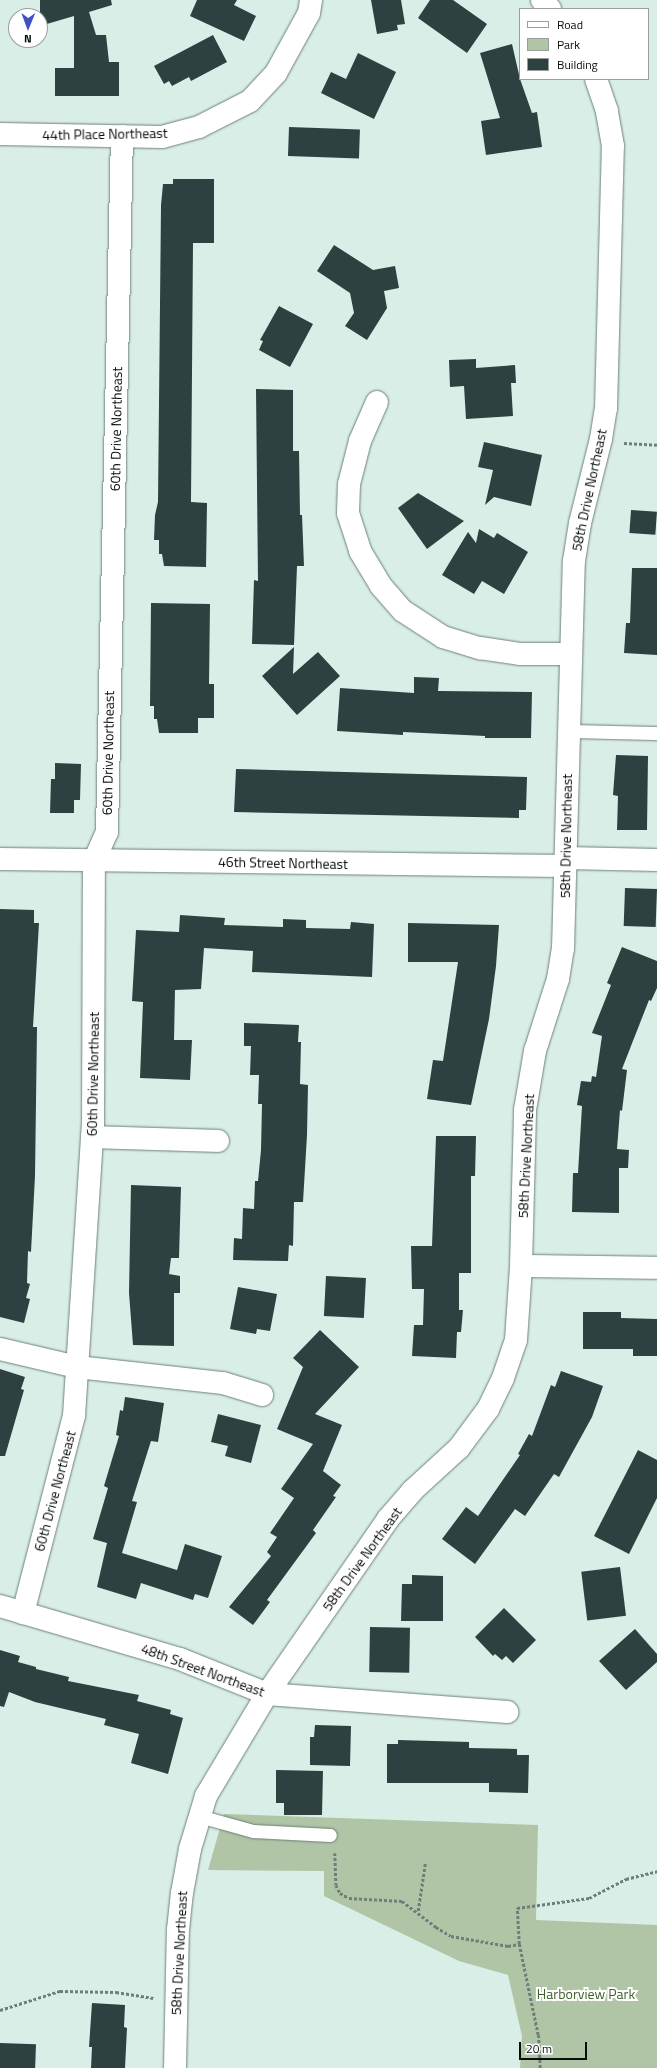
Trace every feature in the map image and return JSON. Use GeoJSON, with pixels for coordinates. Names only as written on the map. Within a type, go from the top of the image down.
{"type":"FeatureCollection","features":[{"type":"Feature","properties":{"kind":"street","name":"44th Place Northeast"},"geometry":{"type":"LineString","coordinates":[[0,134],[162,136],[199,127],[250,101],[276,73],[309,13],[311,0]]}},
{"type":"Feature","properties":{"kind":"street"},"geometry":{"type":"LineString","coordinates":[[542,0],[549,8]]}},
{"type":"Feature","properties":{"kind":"street","name":"58th Drive Northeast"},"geometry":{"type":"LineString","coordinates":[[174,2068],[182,1893],[199,1816],[206,1796],[267,1694],[388,1519],[412,1492],[459,1448],[488,1409],[503,1378],[516,1340],[521,1266],[525,1110],[536,1051],[558,979],[563,949],[574,561],[580,523],[601,440],[606,402],[613,146],[607,111],[596,80]]}},
{"type":"Feature","properties":{"kind":"street","name":"60th Drive Northeast"},"geometry":{"type":"LineString","coordinates":[[23,1613],[74,1416],[92,1137],[94,861],[107,832],[122,136]]}},
{"type":"Feature","properties":{"kind":"street"},"geometry":{"type":"LineString","coordinates":[[377,402],[360,441],[349,484],[348,513],[360,551],[381,586],[403,612],[443,637],[480,648],[520,654],[571,654]]}},
{"type":"Feature","properties":{"kind":"street","name":"46th Street Northeast"},"geometry":{"type":"LineString","coordinates":[[0,859],[94,861],[566,862],[657,860]]}},
{"type":"Feature","properties":{"kind":"street"},"geometry":{"type":"LineString","coordinates":[[92,1137],[218,1141]]}},
{"type":"Feature","properties":{"kind":"street"},"geometry":{"type":"LineString","coordinates":[[521,1266],[657,1268]]}},
{"type":"Feature","properties":{"kind":"street"},"geometry":{"type":"LineString","coordinates":[[0,1349],[77,1367],[223,1383],[262,1395]]}},
{"type":"Feature","properties":{"kind":"street","name":"48th Street Northeast"},"geometry":{"type":"LineString","coordinates":[[0,1606],[180,1659],[267,1694],[507,1712]]}},
{"type":"Feature","properties":{"kind":"lane"},"geometry":{"type":"LineString","coordinates":[[569,731],[657,734]]}},
{"type":"Feature","properties":{"kind":"lane"},"geometry":{"type":"LineString","coordinates":[[199,1816],[253,1831],[330,1835]]}},
{"type":"Feature","properties":{"kind":"path"},"geometry":{"type":"LineString","coordinates":[[601,440],[657,445]]}},
{"type":"Feature","properties":{"kind":"path"},"geometry":{"type":"LineString","coordinates":[[330,1835],[336,1856],[336,1885],[340,1893],[349,1898],[402,1901],[418,1911],[436,1927],[451,1936],[508,1946],[519,1944]]}},
{"type":"Feature","properties":{"kind":"path"},"geometry":{"type":"LineString","coordinates":[[418,1911],[425,1864]]}},
{"type":"Feature","properties":{"kind":"path"},"geometry":{"type":"LineString","coordinates":[[540,2068],[538,2035],[519,1944],[517,1908],[589,1898],[626,1879],[657,1871]]}},
{"type":"Feature","properties":{"kind":"path"},"geometry":{"type":"LineString","coordinates":[[0,2010],[60,1991],[116,1992],[141,1998],[176,1999]]}},
{"type":"Feature","properties":{"kind":"green space","name":"Harborview Park"},"geometry":{"type":"Polygon","coordinates":[[[224,1814],[538,1825],[536,1920],[657,1925],[657,2068],[520,2068],[522,2036],[508,1975],[459,1961],[324,1896],[324,1871],[208,1870],[224,1814]]]}},
{"type":"Feature","properties":{"kind":"building"},"geometry":{"type":"Polygon","coordinates":[[[40,0],[111,0],[112,5],[89,12],[96,35],[106,35],[109,62],[119,62],[119,96],[55,96],[55,68],[74,68],[74,16],[48,24],[48,8],[40,8],[40,0]]]}},
{"type":"Feature","properties":{"kind":"building"},"geometry":{"type":"Polygon","coordinates":[[[197,0],[237,0],[234,5],[256,16],[244,41],[190,16],[197,0]]]}},
{"type":"Feature","properties":{"kind":"building"},"geometry":{"type":"Polygon","coordinates":[[[371,0],[401,0],[405,24],[397,25],[398,30],[377,34],[371,0]]]}},
{"type":"Feature","properties":{"kind":"building"},"geometry":{"type":"Polygon","coordinates":[[[430,0],[453,0],[487,24],[467,53],[418,18],[430,0]]]}},
{"type":"Feature","properties":{"kind":"building"},"geometry":{"type":"Polygon","coordinates":[[[213,35],[227,62],[191,81],[189,77],[172,86],[169,81],[164,84],[154,66],[213,35]]]}},
{"type":"Feature","properties":{"kind":"building"},"geometry":{"type":"Polygon","coordinates":[[[512,44],[519,80],[520,80],[532,113],[537,112],[542,147],[486,155],[481,121],[500,118],[480,53],[512,44]]]}},
{"type":"Feature","properties":{"kind":"building"},"geometry":{"type":"Polygon","coordinates":[[[358,53],[396,72],[374,119],[321,93],[331,72],[346,79],[358,53]]]}},
{"type":"Feature","properties":{"kind":"building"},"geometry":{"type":"Polygon","coordinates":[[[289,127],[360,129],[359,158],[288,156],[289,127]]]}},
{"type":"Feature","properties":{"kind":"building"},"geometry":{"type":"Polygon","coordinates":[[[173,179],[214,179],[214,243],[193,243],[191,502],[207,503],[206,567],[164,566],[162,554],[159,554],[159,540],[154,540],[155,515],[158,502],[161,205],[163,184],[173,184],[173,179]]]}},
{"type":"Feature","properties":{"kind":"building"},"geometry":{"type":"Polygon","coordinates":[[[334,245],[373,270],[395,266],[399,288],[384,291],[387,308],[367,340],[345,326],[354,313],[350,293],[317,271],[334,245]]]}},
{"type":"Feature","properties":{"kind":"building"},"geometry":{"type":"Polygon","coordinates":[[[279,306],[313,324],[290,367],[259,350],[263,341],[260,340],[279,306]]]}},
{"type":"Feature","properties":{"kind":"building"},"geometry":{"type":"Polygon","coordinates":[[[476,359],[476,368],[515,365],[516,383],[511,383],[513,416],[466,419],[464,386],[450,387],[449,360],[476,359]]]}},
{"type":"Feature","properties":{"kind":"building"},"geometry":{"type":"Polygon","coordinates":[[[256,389],[293,390],[293,451],[299,451],[300,515],[302,515],[304,566],[297,566],[294,645],[252,644],[254,580],[258,581],[256,389]]]}},
{"type":"Feature","properties":{"kind":"building"},"geometry":{"type":"Polygon","coordinates":[[[484,442],[542,455],[531,506],[494,497],[485,505],[493,470],[478,467],[484,442]]]}},
{"type":"Feature","properties":{"kind":"building"},"geometry":{"type":"Polygon","coordinates":[[[418,493],[464,521],[427,549],[398,508],[418,493]]]}},
{"type":"Feature","properties":{"kind":"building"},"geometry":{"type":"Polygon","coordinates":[[[631,510],[657,512],[655,535],[629,533],[631,510]]]}},
{"type":"Feature","properties":{"kind":"building"},"geometry":{"type":"Polygon","coordinates":[[[479,529],[494,538],[497,533],[528,552],[504,594],[482,581],[474,594],[442,575],[468,532],[476,543],[479,529]]]}},
{"type":"Feature","properties":{"kind":"building"},"geometry":{"type":"Polygon","coordinates":[[[632,568],[657,568],[657,655],[624,653],[626,623],[630,623],[632,568]]]}},
{"type":"Feature","properties":{"kind":"building"},"geometry":{"type":"Polygon","coordinates":[[[151,603],[210,604],[209,684],[214,684],[214,718],[198,718],[198,733],[159,733],[157,719],[154,719],[154,706],[150,706],[151,603]]]}},
{"type":"Feature","properties":{"kind":"building"},"geometry":{"type":"Polygon","coordinates":[[[294,647],[293,674],[318,652],[340,676],[297,715],[262,676],[294,647]]]}},
{"type":"Feature","properties":{"kind":"building"},"geometry":{"type":"Polygon","coordinates":[[[414,677],[439,678],[438,691],[532,692],[531,738],[485,738],[485,736],[403,732],[403,735],[337,731],[340,688],[414,693],[414,677]]]}},
{"type":"Feature","properties":{"kind":"building"},"geometry":{"type":"Polygon","coordinates":[[[616,755],[648,756],[647,830],[617,830],[618,796],[613,795],[616,755]]]}},
{"type":"Feature","properties":{"kind":"building"},"geometry":{"type":"Polygon","coordinates":[[[55,763],[81,764],[80,800],[74,800],[74,813],[50,813],[51,779],[55,779],[55,763]]]}},
{"type":"Feature","properties":{"kind":"building"},"geometry":{"type":"Polygon","coordinates":[[[236,769],[527,777],[526,810],[519,810],[519,818],[234,812],[236,769]]]}},
{"type":"Feature","properties":{"kind":"building"},"geometry":{"type":"Polygon","coordinates":[[[625,888],[657,889],[656,927],[624,926],[625,888]]]}},
{"type":"Feature","properties":{"kind":"building"},"geometry":{"type":"Polygon","coordinates":[[[0,909],[34,910],[34,923],[39,923],[33,1027],[37,1027],[35,1176],[31,1252],[28,1251],[27,1283],[30,1284],[26,1298],[30,1299],[24,1323],[0,1317],[0,909]]]}},
{"type":"Feature","properties":{"kind":"building"},"geometry":{"type":"Polygon","coordinates":[[[180,915],[225,918],[224,925],[283,927],[283,919],[306,920],[306,928],[350,929],[351,922],[374,924],[372,977],[252,972],[253,951],[204,948],[201,989],[175,990],[174,1040],[192,1040],[190,1080],[140,1078],[143,1002],[132,1001],[136,930],[179,932],[180,915]]]}},
{"type":"Feature","properties":{"kind":"building"},"geometry":{"type":"Polygon","coordinates":[[[408,923],[499,925],[496,966],[489,1019],[471,1105],[427,1099],[433,1060],[443,1061],[458,962],[408,962],[408,923]]]}},
{"type":"Feature","properties":{"kind":"building"},"geometry":{"type":"Polygon","coordinates":[[[622,947],[657,961],[657,988],[651,1001],[649,1000],[622,1069],[627,1070],[622,1111],[620,1110],[617,1149],[629,1150],[628,1168],[619,1168],[619,1213],[572,1212],[573,1173],[578,1173],[582,1106],[577,1105],[581,1081],[591,1082],[592,1076],[596,1077],[602,1036],[592,1033],[611,985],[607,983],[622,947]]]}},
{"type":"Feature","properties":{"kind":"building"},"geometry":{"type":"Polygon","coordinates":[[[244,1023],[299,1025],[298,1042],[301,1042],[300,1084],[308,1085],[307,1135],[303,1202],[294,1202],[293,1246],[289,1245],[288,1261],[233,1260],[234,1238],[242,1239],[243,1208],[254,1209],[255,1181],[258,1181],[261,1150],[262,1104],[258,1104],[259,1075],[250,1075],[251,1046],[244,1046],[244,1023]]]}},
{"type":"Feature","properties":{"kind":"building"},"geometry":{"type":"Polygon","coordinates":[[[436,1136],[476,1136],[475,1176],[471,1176],[471,1273],[459,1273],[459,1310],[463,1310],[461,1332],[457,1332],[456,1358],[412,1356],[414,1325],[423,1325],[424,1289],[412,1289],[411,1246],[432,1246],[436,1136]]]}},
{"type":"Feature","properties":{"kind":"building"},"geometry":{"type":"Polygon","coordinates":[[[131,1185],[181,1187],[179,1258],[171,1258],[169,1274],[180,1276],[180,1293],[174,1293],[174,1346],[133,1345],[129,1293],[131,1185]]]}},
{"type":"Feature","properties":{"kind":"building"},"geometry":{"type":"Polygon","coordinates":[[[326,1276],[366,1278],[364,1318],[324,1316],[326,1276]]]}},
{"type":"Feature","properties":{"kind":"building"},"geometry":{"type":"Polygon","coordinates":[[[238,1287],[277,1294],[270,1331],[257,1329],[256,1334],[230,1329],[238,1287]]]}},
{"type":"Feature","properties":{"kind":"building"},"geometry":{"type":"Polygon","coordinates":[[[583,1312],[621,1312],[621,1318],[657,1319],[657,1356],[633,1356],[633,1349],[583,1349],[583,1312]]]}},
{"type":"Feature","properties":{"kind":"building"},"geometry":{"type":"Polygon","coordinates":[[[320,1330],[359,1367],[315,1414],[342,1425],[323,1471],[341,1485],[333,1496],[336,1497],[313,1530],[316,1533],[267,1600],[270,1602],[253,1625],[229,1607],[271,1556],[267,1552],[277,1537],[270,1533],[294,1498],[281,1489],[313,1444],[277,1429],[303,1367],[293,1358],[320,1330]]]}},
{"type":"Feature","properties":{"kind":"building"},"geometry":{"type":"Polygon","coordinates":[[[0,1369],[25,1377],[21,1389],[24,1390],[5,1456],[0,1456],[0,1369]]]}},
{"type":"Feature","properties":{"kind":"building"},"geometry":{"type":"Polygon","coordinates":[[[561,1371],[603,1386],[592,1417],[559,1477],[554,1474],[525,1516],[515,1509],[475,1564],[442,1539],[466,1507],[478,1516],[520,1455],[518,1454],[529,1434],[532,1436],[551,1385],[555,1387],[561,1371]]]}},
{"type":"Feature","properties":{"kind":"building"},"geometry":{"type":"Polygon","coordinates":[[[125,1397],[164,1403],[158,1442],[151,1441],[132,1501],[137,1502],[122,1553],[177,1570],[185,1544],[222,1556],[208,1598],[195,1594],[193,1600],[141,1583],[136,1599],[97,1587],[107,1543],[93,1539],[108,1488],[104,1486],[119,1436],[116,1435],[120,1410],[123,1411],[125,1397]]]}},
{"type":"Feature","properties":{"kind":"building"},"geometry":{"type":"Polygon","coordinates":[[[218,1414],[261,1425],[251,1463],[225,1456],[228,1446],[211,1442],[218,1414]]]}},
{"type":"Feature","properties":{"kind":"building"},"geometry":{"type":"Polygon","coordinates":[[[638,1450],[657,1460],[657,1498],[629,1554],[594,1536],[638,1450]]]}},
{"type":"Feature","properties":{"kind":"building"},"geometry":{"type":"Polygon","coordinates":[[[620,1567],[626,1616],[587,1620],[581,1572],[620,1567]]]}},
{"type":"Feature","properties":{"kind":"building"},"geometry":{"type":"Polygon","coordinates":[[[412,1575],[443,1576],[443,1621],[401,1621],[402,1584],[412,1584],[412,1575]]]}},
{"type":"Feature","properties":{"kind":"building"},"geometry":{"type":"Polygon","coordinates":[[[504,1608],[536,1640],[513,1663],[506,1656],[502,1660],[495,1654],[493,1656],[475,1637],[504,1608]]]}},
{"type":"Feature","properties":{"kind":"building"},"geometry":{"type":"Polygon","coordinates":[[[370,1627],[410,1628],[409,1673],[369,1672],[370,1627]]]}},
{"type":"Feature","properties":{"kind":"building"},"geometry":{"type":"Polygon","coordinates":[[[635,1629],[657,1654],[657,1662],[626,1690],[599,1661],[635,1629]]]}},
{"type":"Feature","properties":{"kind":"building"},"geometry":{"type":"Polygon","coordinates":[[[0,1650],[20,1656],[18,1662],[36,1667],[36,1669],[69,1677],[68,1681],[139,1695],[137,1701],[171,1710],[170,1714],[183,1718],[168,1774],[131,1763],[139,1734],[104,1725],[106,1719],[35,1702],[9,1692],[4,1707],[0,1706],[0,1650]]]}},
{"type":"Feature","properties":{"kind":"building"},"geometry":{"type":"Polygon","coordinates":[[[315,1725],[351,1726],[350,1766],[310,1765],[310,1737],[314,1737],[315,1725]]]}},
{"type":"Feature","properties":{"kind":"building"},"geometry":{"type":"Polygon","coordinates":[[[398,1740],[469,1742],[469,1748],[517,1749],[517,1755],[529,1755],[528,1793],[489,1792],[489,1783],[387,1783],[387,1744],[398,1744],[398,1740]]]}},
{"type":"Feature","properties":{"kind":"building"},"geometry":{"type":"Polygon","coordinates":[[[276,1770],[323,1771],[322,1815],[284,1815],[284,1803],[276,1803],[276,1770]]]}},
{"type":"Feature","properties":{"kind":"building"},"geometry":{"type":"Polygon","coordinates":[[[92,2003],[125,2005],[124,2027],[127,2028],[125,2068],[91,2068],[92,2047],[89,2047],[92,2003]]]}},
{"type":"Feature","properties":{"kind":"building"},"geometry":{"type":"Polygon","coordinates":[[[0,2043],[36,2044],[35,2068],[0,2068],[0,2043]]]}}]}
